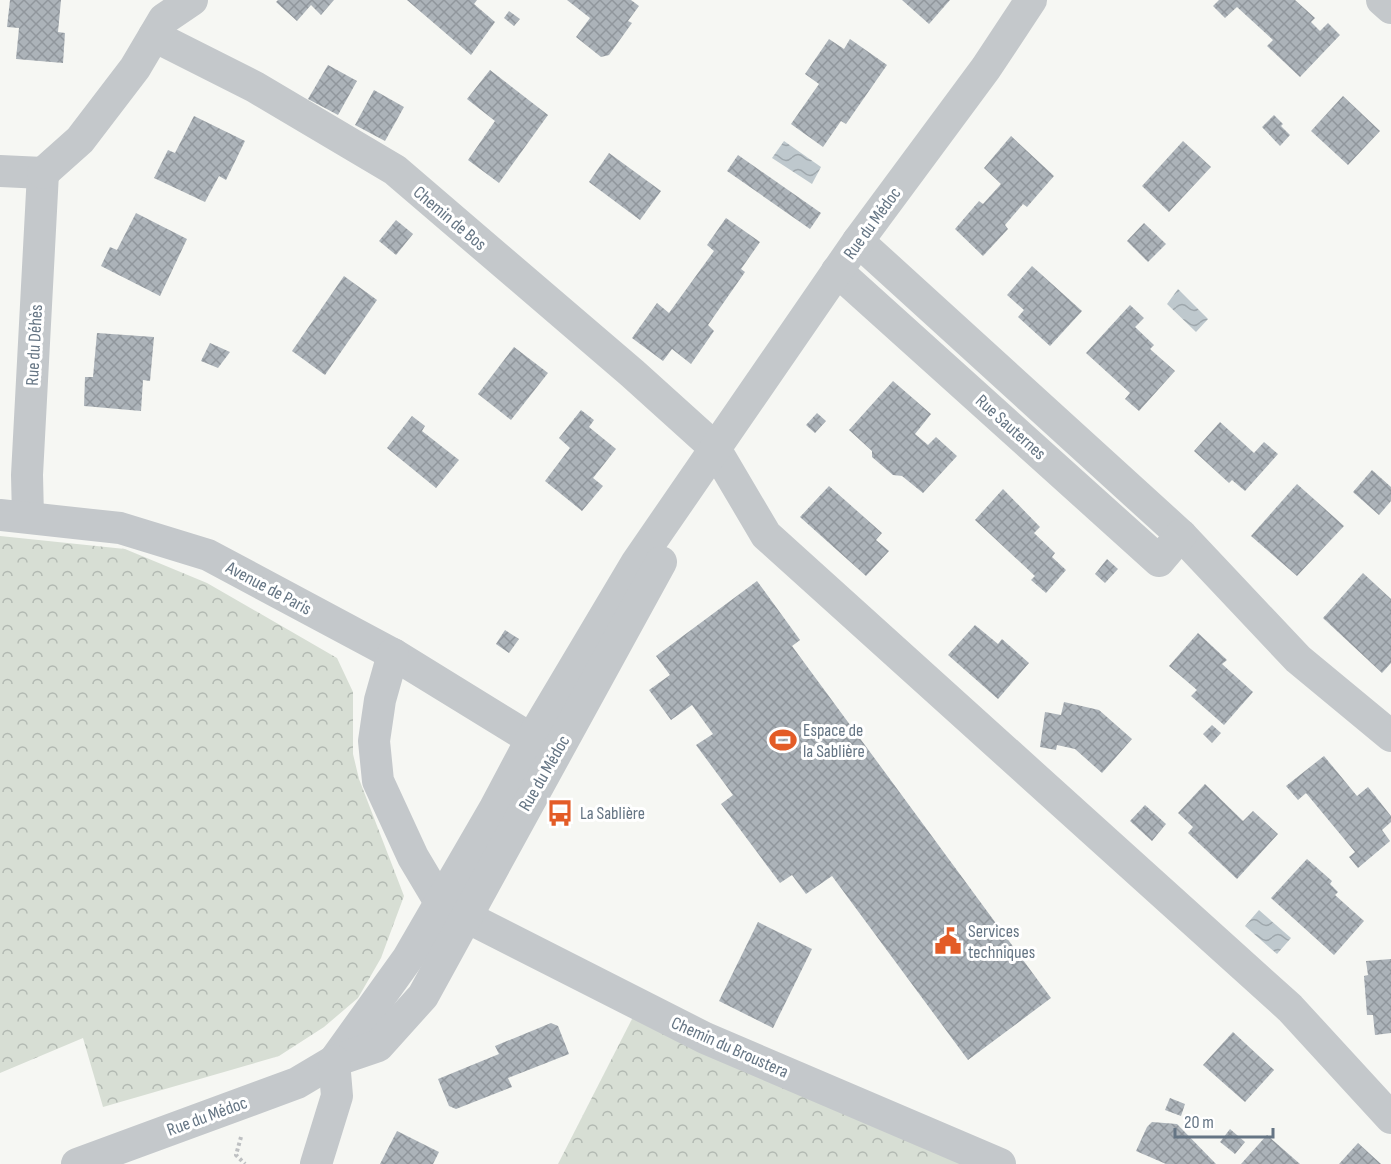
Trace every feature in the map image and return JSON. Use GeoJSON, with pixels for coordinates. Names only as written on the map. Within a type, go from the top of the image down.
{"type":"FeatureCollection","features":[{"type":"Feature","properties":{"kind":"street"},"geometry":{"type":"LineString","coordinates":[[0,171],[44,174],[80,140],[135,68],[160,19],[192,0]]}},
{"type":"Feature","properties":{"kind":"street","name":"Rue du Médoc"},"geometry":{"type":"LineString","coordinates":[[77,1164],[297,1083],[334,1061],[378,1046],[423,996],[454,910],[533,741],[637,562],[858,241],[986,68],[1031,0]]}},
{"type":"Feature","properties":{"kind":"street"},"geometry":{"type":"LineString","coordinates":[[1382,0],[1391,8]]}},
{"type":"Feature","properties":{"kind":"street","name":"Chemin de Bos"},"geometry":{"type":"LineString","coordinates":[[160,19],[255,87],[395,170],[632,373],[714,447],[766,535],[1290,1008],[1391,1118]]}},
{"type":"Feature","properties":{"kind":"street","name":"Rue du Déhès"},"geometry":{"type":"LineString","coordinates":[[14,516],[27,475],[44,174]]}},
{"type":"Feature","properties":{"kind":"street","name":"Rue Sauternes"},"geometry":{"type":"LineString","coordinates":[[858,241],[1181,535],[1298,659],[1391,736]]}},
{"type":"Feature","properties":{"kind":"street","name":"Rue Sauternes"},"geometry":{"type":"LineString","coordinates":[[837,271],[1159,561],[1181,535]]}},
{"type":"Feature","properties":{"kind":"street","name":"Avenue de Paris"},"geometry":{"type":"LineString","coordinates":[[14,516],[120,528],[207,555],[393,654],[533,741]]}},
{"type":"Feature","properties":{"kind":"street"},"geometry":{"type":"LineString","coordinates":[[393,654],[380,699],[374,741],[378,781],[413,858],[454,910]]}},
{"type":"Feature","properties":{"kind":"street","name":"Chemin du Broustera"},"geometry":{"type":"LineString","coordinates":[[454,910],[705,1038],[1000,1164]]}},
{"type":"Feature","properties":{"kind":"street"},"geometry":{"type":"LineString","coordinates":[[316,1164],[337,1096],[334,1061]]}},
{"type":"Feature","properties":{"kind":"green space"},"geometry":{"type":"Polygon","coordinates":[[[0,536],[125,549],[207,583],[337,658],[353,692],[353,754],[359,779],[404,896],[381,958],[358,998],[324,1027],[279,1056],[103,1107],[83,1038],[0,1073],[0,536]]]}},
{"type":"Feature","properties":{"kind":"green space"},"geometry":{"type":"Polygon","coordinates":[[[633,1017],[972,1164],[558,1164],[633,1017]]]}},
{"type":"Feature","properties":{"kind":"water"},"geometry":{"type":"Polygon","coordinates":[[[784,141],[821,167],[812,184],[772,158],[784,141]]]}},
{"type":"Feature","properties":{"kind":"water"},"geometry":{"type":"Polygon","coordinates":[[[1178,289],[1208,319],[1196,332],[1167,304],[1178,289]]]}},
{"type":"Feature","properties":{"kind":"water"},"geometry":{"type":"Polygon","coordinates":[[[1259,910],[1291,938],[1277,954],[1245,926],[1259,910]]]}},
{"type":"Feature","properties":{"kind":"building"},"geometry":{"type":"Polygon","coordinates":[[[10,0],[61,0],[58,32],[65,33],[63,63],[16,59],[19,28],[7,27],[10,0]]]}},
{"type":"Feature","properties":{"kind":"building"},"geometry":{"type":"Polygon","coordinates":[[[278,0],[334,0],[321,15],[311,5],[297,21],[276,2],[278,0]]]}},
{"type":"Feature","properties":{"kind":"building"},"geometry":{"type":"Polygon","coordinates":[[[407,0],[477,0],[474,4],[495,22],[471,55],[407,0]]]}},
{"type":"Feature","properties":{"kind":"building"},"geometry":{"type":"Polygon","coordinates":[[[567,0],[631,0],[639,6],[628,21],[632,23],[609,55],[601,57],[576,37],[590,18],[567,0]]]}},
{"type":"Feature","properties":{"kind":"building"},"geometry":{"type":"Polygon","coordinates":[[[902,0],[950,0],[929,24],[902,0]]]}},
{"type":"Feature","properties":{"kind":"building"},"geometry":{"type":"Polygon","coordinates":[[[1219,0],[1295,0],[1315,18],[1311,22],[1320,31],[1328,23],[1340,35],[1300,77],[1267,46],[1273,40],[1237,7],[1225,18],[1213,6],[1219,0]]]}},
{"type":"Feature","properties":{"kind":"building"},"geometry":{"type":"Polygon","coordinates":[[[509,11],[520,19],[514,26],[504,18],[509,11]]]}},
{"type":"Feature","properties":{"kind":"building"},"geometry":{"type":"Polygon","coordinates":[[[829,39],[844,49],[850,39],[887,65],[846,124],[841,121],[823,147],[791,124],[819,84],[805,74],[829,39]]]}},
{"type":"Feature","properties":{"kind":"building"},"geometry":{"type":"Polygon","coordinates":[[[328,65],[357,81],[338,115],[308,99],[328,65]]]}},
{"type":"Feature","properties":{"kind":"building"},"geometry":{"type":"Polygon","coordinates":[[[490,70],[548,115],[499,183],[468,160],[495,121],[467,99],[490,70]]]}},
{"type":"Feature","properties":{"kind":"building"},"geometry":{"type":"Polygon","coordinates":[[[374,90],[404,107],[385,141],[355,125],[374,90]]]}},
{"type":"Feature","properties":{"kind":"building"},"geometry":{"type":"Polygon","coordinates":[[[1343,96],[1380,131],[1348,165],[1311,131],[1343,96]]]}},
{"type":"Feature","properties":{"kind":"building"},"geometry":{"type":"Polygon","coordinates":[[[1274,115],[1290,135],[1280,146],[1262,127],[1274,115]]]}},
{"type":"Feature","properties":{"kind":"building"},"geometry":{"type":"Polygon","coordinates":[[[194,116],[245,141],[226,180],[219,176],[205,202],[154,178],[168,150],[175,153],[194,116]]]}},
{"type":"Feature","properties":{"kind":"building"},"geometry":{"type":"Polygon","coordinates":[[[1011,136],[1054,176],[1027,207],[1023,204],[1005,225],[1008,229],[983,256],[955,229],[979,201],[983,204],[1001,184],[984,168],[1011,136]]]}},
{"type":"Feature","properties":{"kind":"building"},"geometry":{"type":"Polygon","coordinates":[[[1183,141],[1211,167],[1169,212],[1142,186],[1183,141]]]}},
{"type":"Feature","properties":{"kind":"building"},"geometry":{"type":"Polygon","coordinates":[[[609,153],[661,191],[640,220],[589,182],[609,153]]]}},
{"type":"Feature","properties":{"kind":"building"},"geometry":{"type":"Polygon","coordinates":[[[738,155],[821,213],[810,229],[727,171],[738,155]]]}},
{"type":"Feature","properties":{"kind":"building"},"geometry":{"type":"Polygon","coordinates":[[[136,213],[187,239],[160,296],[101,266],[110,247],[117,250],[136,213]]]}},
{"type":"Feature","properties":{"kind":"building"},"geometry":{"type":"Polygon","coordinates":[[[726,218],[760,242],[741,269],[745,272],[708,325],[714,331],[691,364],[672,349],[663,361],[632,338],[657,303],[669,313],[714,251],[707,245],[726,218]]]}},
{"type":"Feature","properties":{"kind":"building"},"geometry":{"type":"Polygon","coordinates":[[[396,220],[413,234],[396,255],[379,241],[396,220]]]}},
{"type":"Feature","properties":{"kind":"building"},"geometry":{"type":"Polygon","coordinates":[[[1144,223],[1166,244],[1148,262],[1127,241],[1144,223]]]}},
{"type":"Feature","properties":{"kind":"building"},"geometry":{"type":"Polygon","coordinates":[[[1032,266],[1082,311],[1050,346],[1018,317],[1024,310],[1007,295],[1032,266]]]}},
{"type":"Feature","properties":{"kind":"building"},"geometry":{"type":"Polygon","coordinates":[[[344,276],[377,300],[325,375],[292,351],[344,276]]]}},
{"type":"Feature","properties":{"kind":"building"},"geometry":{"type":"Polygon","coordinates":[[[1130,305],[1144,318],[1135,327],[1154,345],[1150,349],[1175,371],[1139,411],[1125,399],[1130,393],[1086,353],[1130,305]]]}},
{"type":"Feature","properties":{"kind":"building"},"geometry":{"type":"Polygon","coordinates":[[[97,333],[154,337],[150,381],[143,380],[141,411],[84,406],[85,377],[93,377],[97,333]]]}},
{"type":"Feature","properties":{"kind":"building"},"geometry":{"type":"Polygon","coordinates":[[[210,343],[230,352],[218,368],[201,361],[210,343]]]}},
{"type":"Feature","properties":{"kind":"building"},"geometry":{"type":"Polygon","coordinates":[[[514,347],[548,373],[511,420],[478,394],[514,347]]]}},
{"type":"Feature","properties":{"kind":"building"},"geometry":{"type":"Polygon","coordinates":[[[893,381],[931,414],[915,434],[928,445],[936,437],[957,456],[923,493],[902,476],[893,475],[872,457],[872,451],[849,430],[893,381]]]}},
{"type":"Feature","properties":{"kind":"building"},"geometry":{"type":"Polygon","coordinates":[[[581,410],[594,420],[589,427],[616,449],[593,478],[603,486],[582,511],[545,481],[570,448],[559,438],[581,410]]]}},
{"type":"Feature","properties":{"kind":"building"},"geometry":{"type":"Polygon","coordinates":[[[817,413],[826,421],[815,433],[806,425],[817,413]]]}},
{"type":"Feature","properties":{"kind":"building"},"geometry":{"type":"Polygon","coordinates":[[[412,416],[425,426],[422,431],[459,460],[436,488],[387,448],[412,416]]]}},
{"type":"Feature","properties":{"kind":"building"},"geometry":{"type":"Polygon","coordinates":[[[1220,422],[1254,453],[1264,442],[1278,454],[1245,491],[1232,480],[1229,483],[1194,451],[1220,422]]]}},
{"type":"Feature","properties":{"kind":"building"},"geometry":{"type":"Polygon","coordinates":[[[1372,470],[1391,487],[1391,501],[1379,515],[1353,492],[1372,470]]]}},
{"type":"Feature","properties":{"kind":"building"},"geometry":{"type":"Polygon","coordinates":[[[1297,484],[1344,526],[1297,576],[1251,536],[1297,484]]]}},
{"type":"Feature","properties":{"kind":"building"},"geometry":{"type":"Polygon","coordinates":[[[829,486],[882,533],[876,540],[889,551],[866,576],[800,517],[829,486]]]}},
{"type":"Feature","properties":{"kind":"building"},"geometry":{"type":"Polygon","coordinates":[[[1003,489],[1040,527],[1034,533],[1055,553],[1052,557],[1066,570],[1046,593],[1031,580],[1035,576],[975,520],[1003,489]]]}},
{"type":"Feature","properties":{"kind":"building"},"geometry":{"type":"Polygon","coordinates":[[[1107,559],[1118,569],[1105,583],[1095,574],[1107,559]]]}},
{"type":"Feature","properties":{"kind":"building"},"geometry":{"type":"Polygon","coordinates":[[[1363,573],[1391,599],[1391,663],[1382,673],[1323,618],[1363,573]]]}},
{"type":"Feature","properties":{"kind":"building","name":"Espace de la Sablière"},"geometry":{"type":"Polygon","coordinates":[[[757,581],[800,640],[792,646],[1051,998],[968,1060],[832,876],[806,894],[792,875],[780,883],[721,804],[733,795],[696,745],[713,734],[692,705],[671,720],[649,690],[670,675],[656,656],[757,581]]]}},
{"type":"Feature","properties":{"kind":"building"},"geometry":{"type":"Polygon","coordinates":[[[975,625],[998,644],[1002,639],[1029,663],[998,699],[948,655],[975,625]]]}},
{"type":"Feature","properties":{"kind":"building"},"geometry":{"type":"Polygon","coordinates":[[[505,630],[519,639],[509,653],[496,644],[505,630]]]}},
{"type":"Feature","properties":{"kind":"building"},"geometry":{"type":"Polygon","coordinates":[[[1198,633],[1227,660],[1222,664],[1253,692],[1224,725],[1191,696],[1197,690],[1169,666],[1198,633]]]}},
{"type":"Feature","properties":{"kind":"building"},"geometry":{"type":"Polygon","coordinates":[[[1064,702],[1099,710],[1132,739],[1102,773],[1075,749],[1057,745],[1056,750],[1040,747],[1045,712],[1061,715],[1064,702]]]}},
{"type":"Feature","properties":{"kind":"building"},"geometry":{"type":"Polygon","coordinates":[[[1212,725],[1221,733],[1212,743],[1203,734],[1212,725]]]}},
{"type":"Feature","properties":{"kind":"building"},"geometry":{"type":"Polygon","coordinates":[[[1324,756],[1357,796],[1368,787],[1391,816],[1391,822],[1382,830],[1390,841],[1358,868],[1349,857],[1355,852],[1306,793],[1298,800],[1286,786],[1324,756]]]}},
{"type":"Feature","properties":{"kind":"building"},"geometry":{"type":"Polygon","coordinates":[[[1205,784],[1243,821],[1253,811],[1278,834],[1237,879],[1188,833],[1193,827],[1178,813],[1205,784]]]}},
{"type":"Feature","properties":{"kind":"building"},"geometry":{"type":"Polygon","coordinates":[[[1145,805],[1166,824],[1152,841],[1130,821],[1145,805]]]}},
{"type":"Feature","properties":{"kind":"building"},"geometry":{"type":"Polygon","coordinates":[[[1307,859],[1332,881],[1330,884],[1338,892],[1335,895],[1364,921],[1334,955],[1271,898],[1307,859]]]}},
{"type":"Feature","properties":{"kind":"building"},"geometry":{"type":"Polygon","coordinates":[[[758,922],[812,949],[773,1028],[719,1001],[758,922]]]}},
{"type":"Feature","properties":{"kind":"building"},"geometry":{"type":"Polygon","coordinates":[[[1391,959],[1391,1033],[1375,1035],[1373,1015],[1367,1015],[1364,976],[1368,975],[1366,961],[1391,959]]]}},
{"type":"Feature","properties":{"kind":"building"},"geometry":{"type":"Polygon","coordinates":[[[551,1023],[558,1026],[569,1054],[508,1078],[512,1087],[456,1109],[449,1106],[438,1079],[499,1054],[495,1046],[551,1023]]]}},
{"type":"Feature","properties":{"kind":"building"},"geometry":{"type":"Polygon","coordinates":[[[1233,1032],[1274,1070],[1245,1102],[1203,1065],[1233,1032]]]}},
{"type":"Feature","properties":{"kind":"building"},"geometry":{"type":"Polygon","coordinates":[[[1170,1098],[1185,1104],[1181,1116],[1165,1110],[1170,1098]]]}},
{"type":"Feature","properties":{"kind":"building"},"geometry":{"type":"Polygon","coordinates":[[[1152,1122],[1177,1124],[1216,1164],[1166,1164],[1136,1151],[1147,1127],[1152,1122]]]}},
{"type":"Feature","properties":{"kind":"building"},"geometry":{"type":"Polygon","coordinates":[[[1230,1129],[1245,1142],[1235,1154],[1220,1142],[1230,1129]]]}},
{"type":"Feature","properties":{"kind":"building"},"geometry":{"type":"Polygon","coordinates":[[[397,1131],[439,1152],[433,1164],[380,1164],[397,1131]]]}},
{"type":"Feature","properties":{"kind":"building"},"geometry":{"type":"Polygon","coordinates":[[[1267,1135],[1300,1164],[1241,1164],[1267,1135]]]}},
{"type":"Feature","properties":{"kind":"building"},"geometry":{"type":"Polygon","coordinates":[[[1358,1143],[1381,1164],[1339,1164],[1358,1143]]]}},
{"type":"Feature","properties":{"kind":"place","name":"Espace de la Sablière"},"geometry":{"type":"Point","coordinates":[783,740]}},
{"type":"Feature","properties":{"kind":"place","name":"La Sablière"},"geometry":{"type":"Point","coordinates":[560,813]}},
{"type":"Feature","properties":{"kind":"place","name":"Services techniques"},"geometry":{"type":"Point","coordinates":[948,941]}}]}
